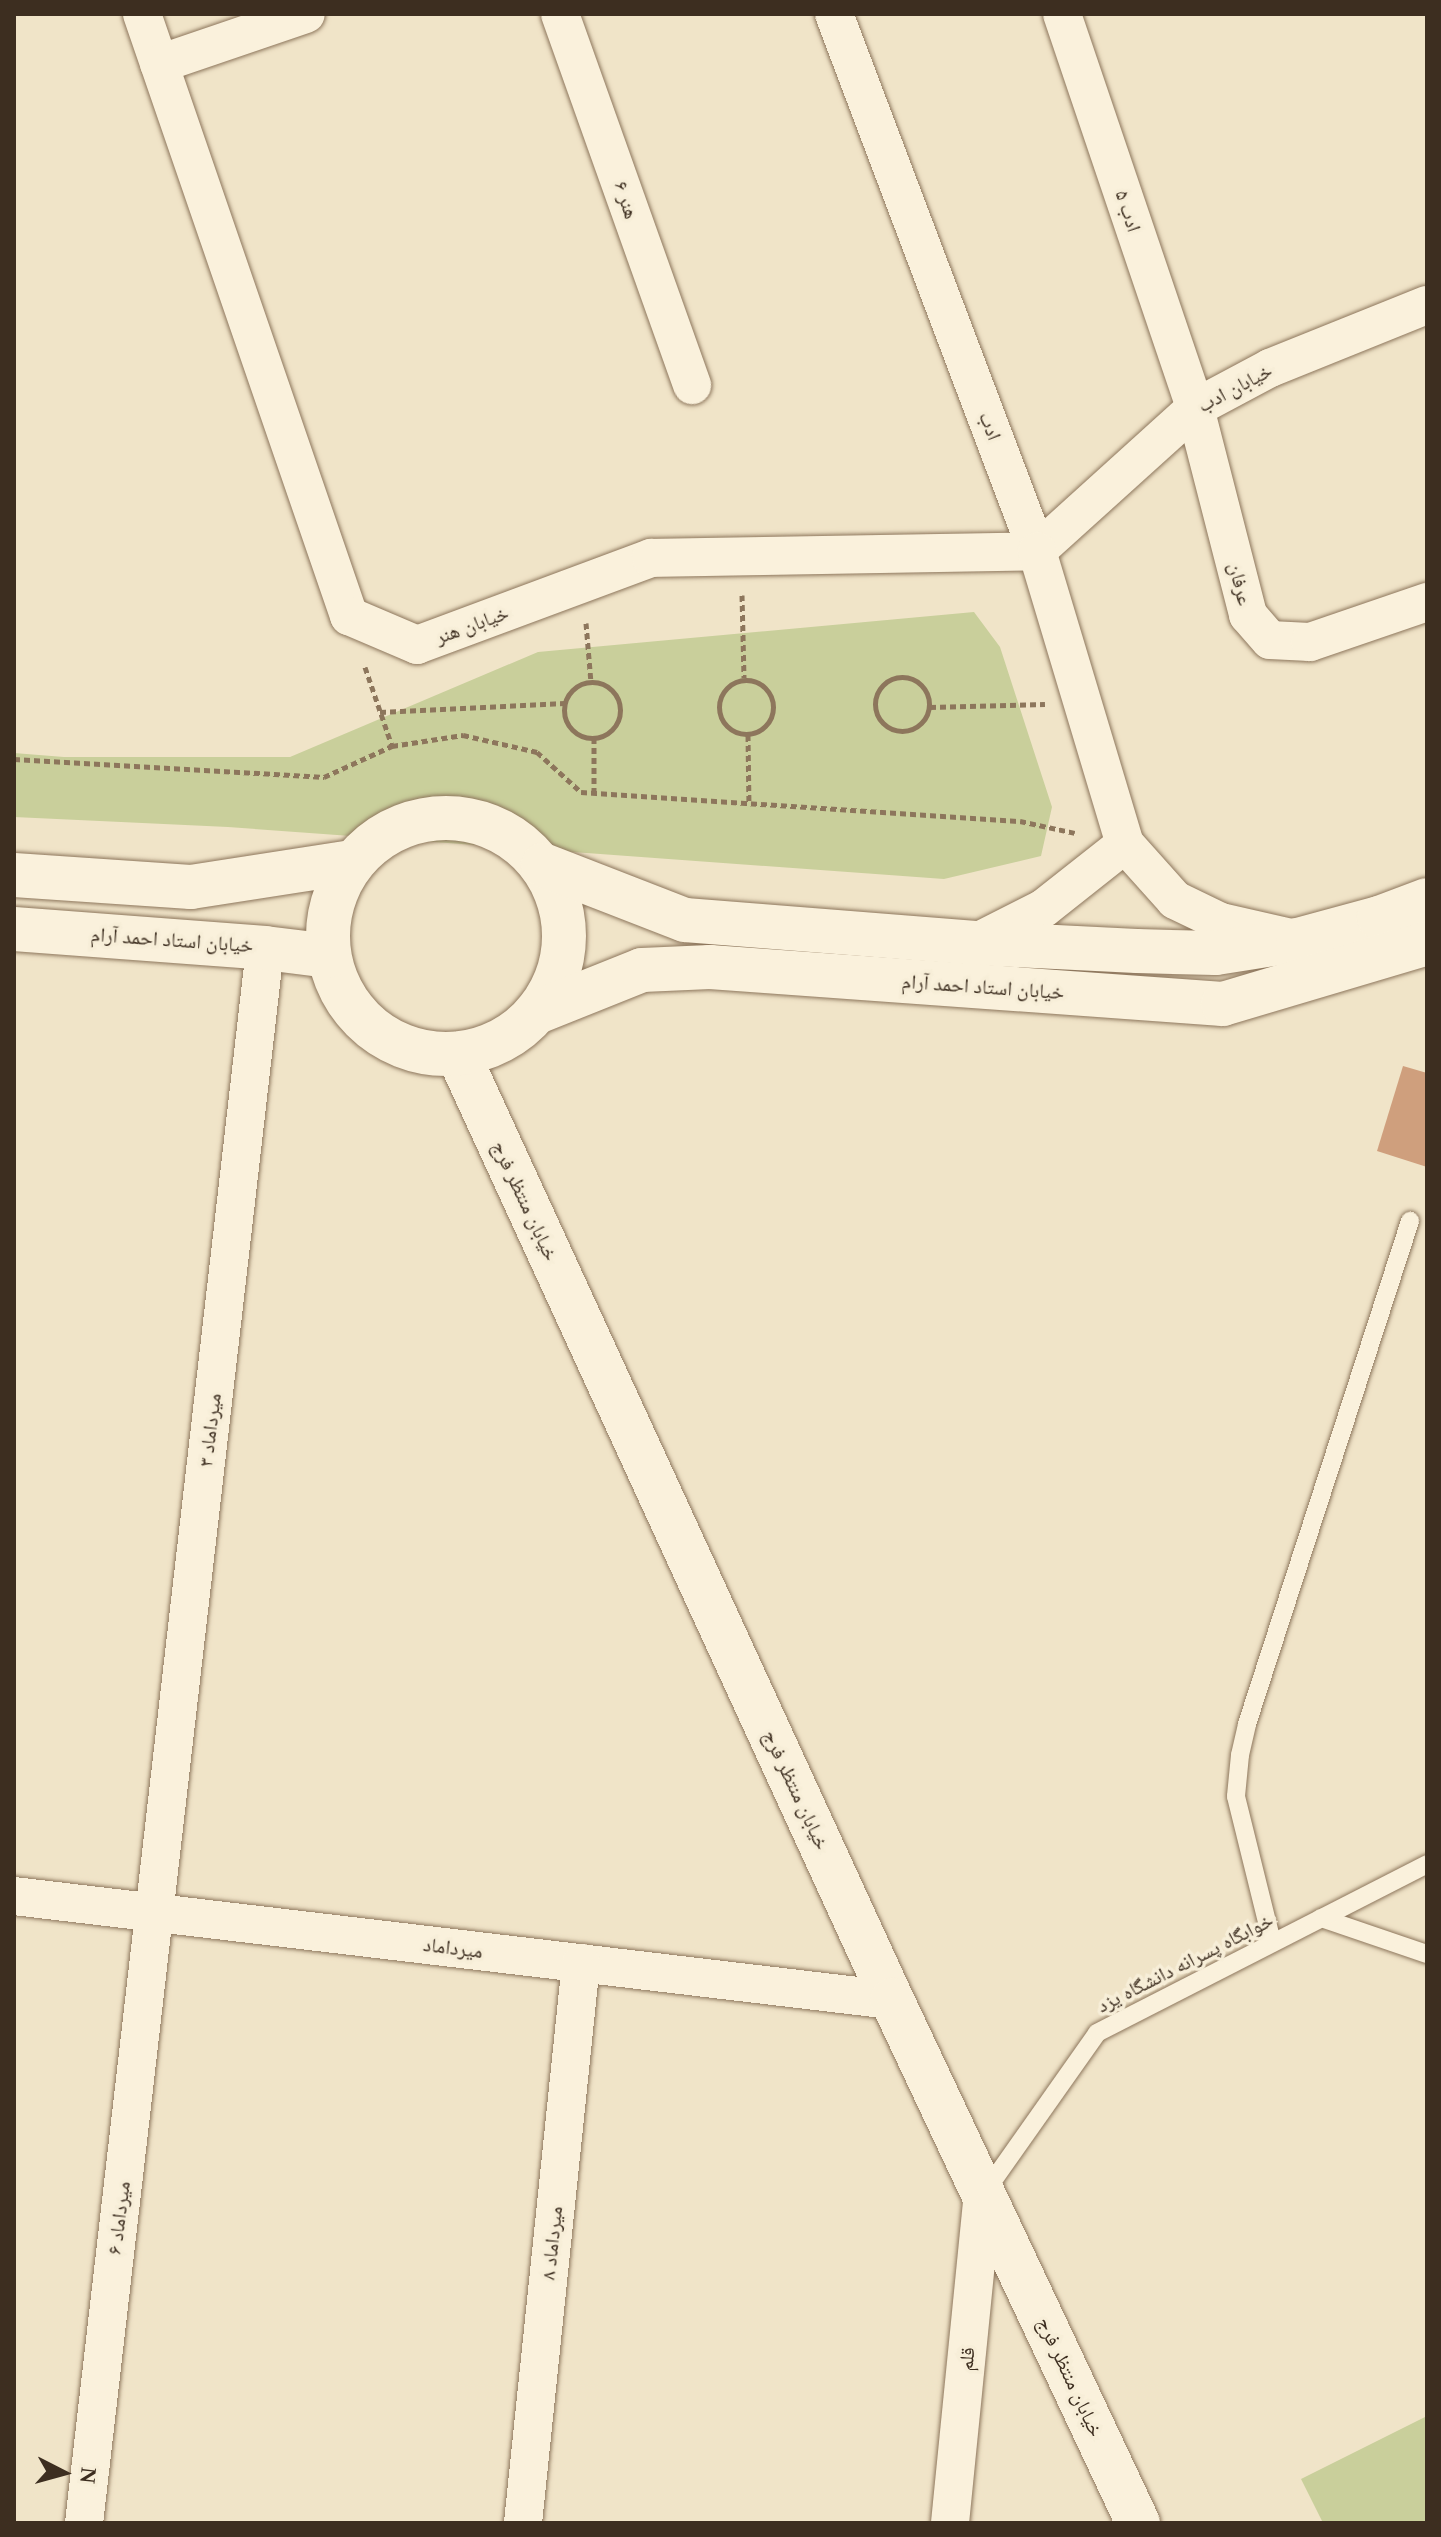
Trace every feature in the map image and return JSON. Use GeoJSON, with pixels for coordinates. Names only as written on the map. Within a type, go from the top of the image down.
{"type":"FeatureCollection","features":[{"type":"Feature","properties":{"kind":"main road"},"geometry":{"type":"LineString","coordinates":[[543,865],[558,894],[565,927],[560,972],[537,1012],[502,1041],[458,1054],[414,1050],[374,1031],[344,998],[329,956],[331,909],[352,862],[394,828],[448,816],[502,829],[543,865],[685,920],[975,943],[1216,953],[1298,940],[1427,900]]}},
{"type":"Feature","properties":{"kind":"main road"},"geometry":{"type":"LineString","coordinates":[[14,875],[191,887],[352,862]]}},
{"type":"Feature","properties":{"kind":"main road","name":"خیابان استاد احمد آرام"},"geometry":{"type":"LineString","coordinates":[[14,929],[265,948],[329,956]]}},
{"type":"Feature","properties":{"kind":"main road","name":"خیابان استاد احمد آرام"},"geometry":{"type":"LineString","coordinates":[[537,1012],[642,970],[710,967],[1223,1004],[1427,943]]}},
{"type":"Feature","properties":{"kind":"main road","name":"خیابان منتظر فرج"},"geometry":{"type":"LineString","coordinates":[[458,1054],[892,2000],[1138,2523]]}},
{"type":"Feature","properties":{"kind":"street"},"geometry":{"type":"LineString","coordinates":[[142,14],[349,616]]}},
{"type":"Feature","properties":{"kind":"street"},"geometry":{"type":"LineString","coordinates":[[159,64],[306,14]]}},
{"type":"Feature","properties":{"kind":"street","name":"هنر ۶"},"geometry":{"type":"LineString","coordinates":[[560,14],[692,385]]}},
{"type":"Feature","properties":{"kind":"street","name":"ادب"},"geometry":{"type":"LineString","coordinates":[[834,14],[1037,551],[1125,844]]}},
{"type":"Feature","properties":{"kind":"street","name":"ادب ۵"},"geometry":{"type":"LineString","coordinates":[[1062,14],[1195,408]]}},
{"type":"Feature","properties":{"kind":"street","name":"خیابان ادب"},"geometry":{"type":"LineString","coordinates":[[1037,551],[1195,408],[1270,368],[1427,305]]}},
{"type":"Feature","properties":{"kind":"street","name":"عرفان"},"geometry":{"type":"LineString","coordinates":[[1195,408],[1248,615],[1270,640],[1310,642],[1427,602]]}},
{"type":"Feature","properties":{"kind":"street","name":"خیابان هنر"},"geometry":{"type":"LineString","coordinates":[[349,616],[417,645],[651,558],[1037,551]]}},
{"type":"Feature","properties":{"kind":"street"},"geometry":{"type":"LineString","coordinates":[[975,943],[1044,908],[1125,844],[1175,900],[1221,922],[1298,940]]}},
{"type":"Feature","properties":{"kind":"street","name":"میرداماد ۳"},"geometry":{"type":"LineString","coordinates":[[154,1913],[265,948]]}},
{"type":"Feature","properties":{"kind":"street","name":"میرداماد"},"geometry":{"type":"LineString","coordinates":[[14,1896],[892,2000]]}},
{"type":"Feature","properties":{"kind":"street","name":"میرداماد ۶"},"geometry":{"type":"LineString","coordinates":[[84,2523],[154,1913]]}},
{"type":"Feature","properties":{"kind":"street","name":"میرداماد ۸"},"geometry":{"type":"LineString","coordinates":[[523,2523],[581,1963]]}},
{"type":"Feature","properties":{"kind":"street","name":"قلم"},"geometry":{"type":"LineString","coordinates":[[950,2523],[983,2194]]}},
{"type":"Feature","properties":{"kind":"lane"},"geometry":{"type":"LineString","coordinates":[[1272,1942],[1239,1809],[1240,1755],[1247,1724],[1410,1221]]}},
{"type":"Feature","properties":{"kind":"lane","name":"خوابگاه پسرانه دانشگاه یزد"},"geometry":{"type":"LineString","coordinates":[[983,2194],[1097,2033],[1427,1864]]}},
{"type":"Feature","properties":{"kind":"lane"},"geometry":{"type":"LineString","coordinates":[[1321,1918],[1427,1954]]}},
{"type":"Feature","properties":{"kind":"path"},"geometry":{"type":"LineString","coordinates":[[742,557],[744,678]]}},
{"type":"Feature","properties":{"kind":"path"},"geometry":{"type":"LineString","coordinates":[[582,584],[591,682]]}},
{"type":"Feature","properties":{"kind":"path"},"geometry":{"type":"LineString","coordinates":[[349,616],[392,746]]}},
{"type":"Feature","properties":{"kind":"path"},"geometry":{"type":"LineString","coordinates":[[909,677],[925,688],[930,707],[922,725],[904,733],[885,728],[874,712],[876,693],[889,679],[909,677]]}},
{"type":"Feature","properties":{"kind":"path"},"geometry":{"type":"LineString","coordinates":[[744,678],[761,683],[772,696],[773,714],[764,728],[748,735],[731,731],[719,717],[719,700],[728,685],[744,678]]}},
{"type":"Feature","properties":{"kind":"path"},"geometry":{"type":"LineString","coordinates":[[591,682],[608,686],[618,700],[619,717],[610,732],[594,738],[577,734],[565,721],[565,703],[574,688],[591,682]]}},
{"type":"Feature","properties":{"kind":"path"},"geometry":{"type":"LineString","coordinates":[[380,712],[565,703]]}},
{"type":"Feature","properties":{"kind":"path"},"geometry":{"type":"LineString","coordinates":[[930,707],[1083,703]]}},
{"type":"Feature","properties":{"kind":"path"},"geometry":{"type":"LineString","coordinates":[[14,751],[16,759],[324,777],[392,746],[463,735],[537,752],[581,792],[1020,821],[1125,844]]}},
{"type":"Feature","properties":{"kind":"path"},"geometry":{"type":"LineString","coordinates":[[748,735],[749,804]]}},
{"type":"Feature","properties":{"kind":"path"},"geometry":{"type":"LineString","coordinates":[[594,738],[594,793]]}},
{"type":"Feature","properties":{"kind":"green space"},"geometry":{"type":"Polygon","coordinates":[[[974,612],[1000,647],[1052,807],[1041,856],[944,879],[228,827],[14,817],[14,753],[64,757],[290,757],[538,652],[974,612]]]}},
{"type":"Feature","properties":{"kind":"green space"},"geometry":{"type":"Polygon","coordinates":[[[1427,2416],[1427,2523],[1323,2523],[1301,2479],[1427,2416]]]}},
{"type":"Feature","properties":{"kind":"building"},"geometry":{"type":"Polygon","coordinates":[[[1403,1066],[1427,1073],[1427,1167],[1377,1151],[1403,1066]]]}}]}
